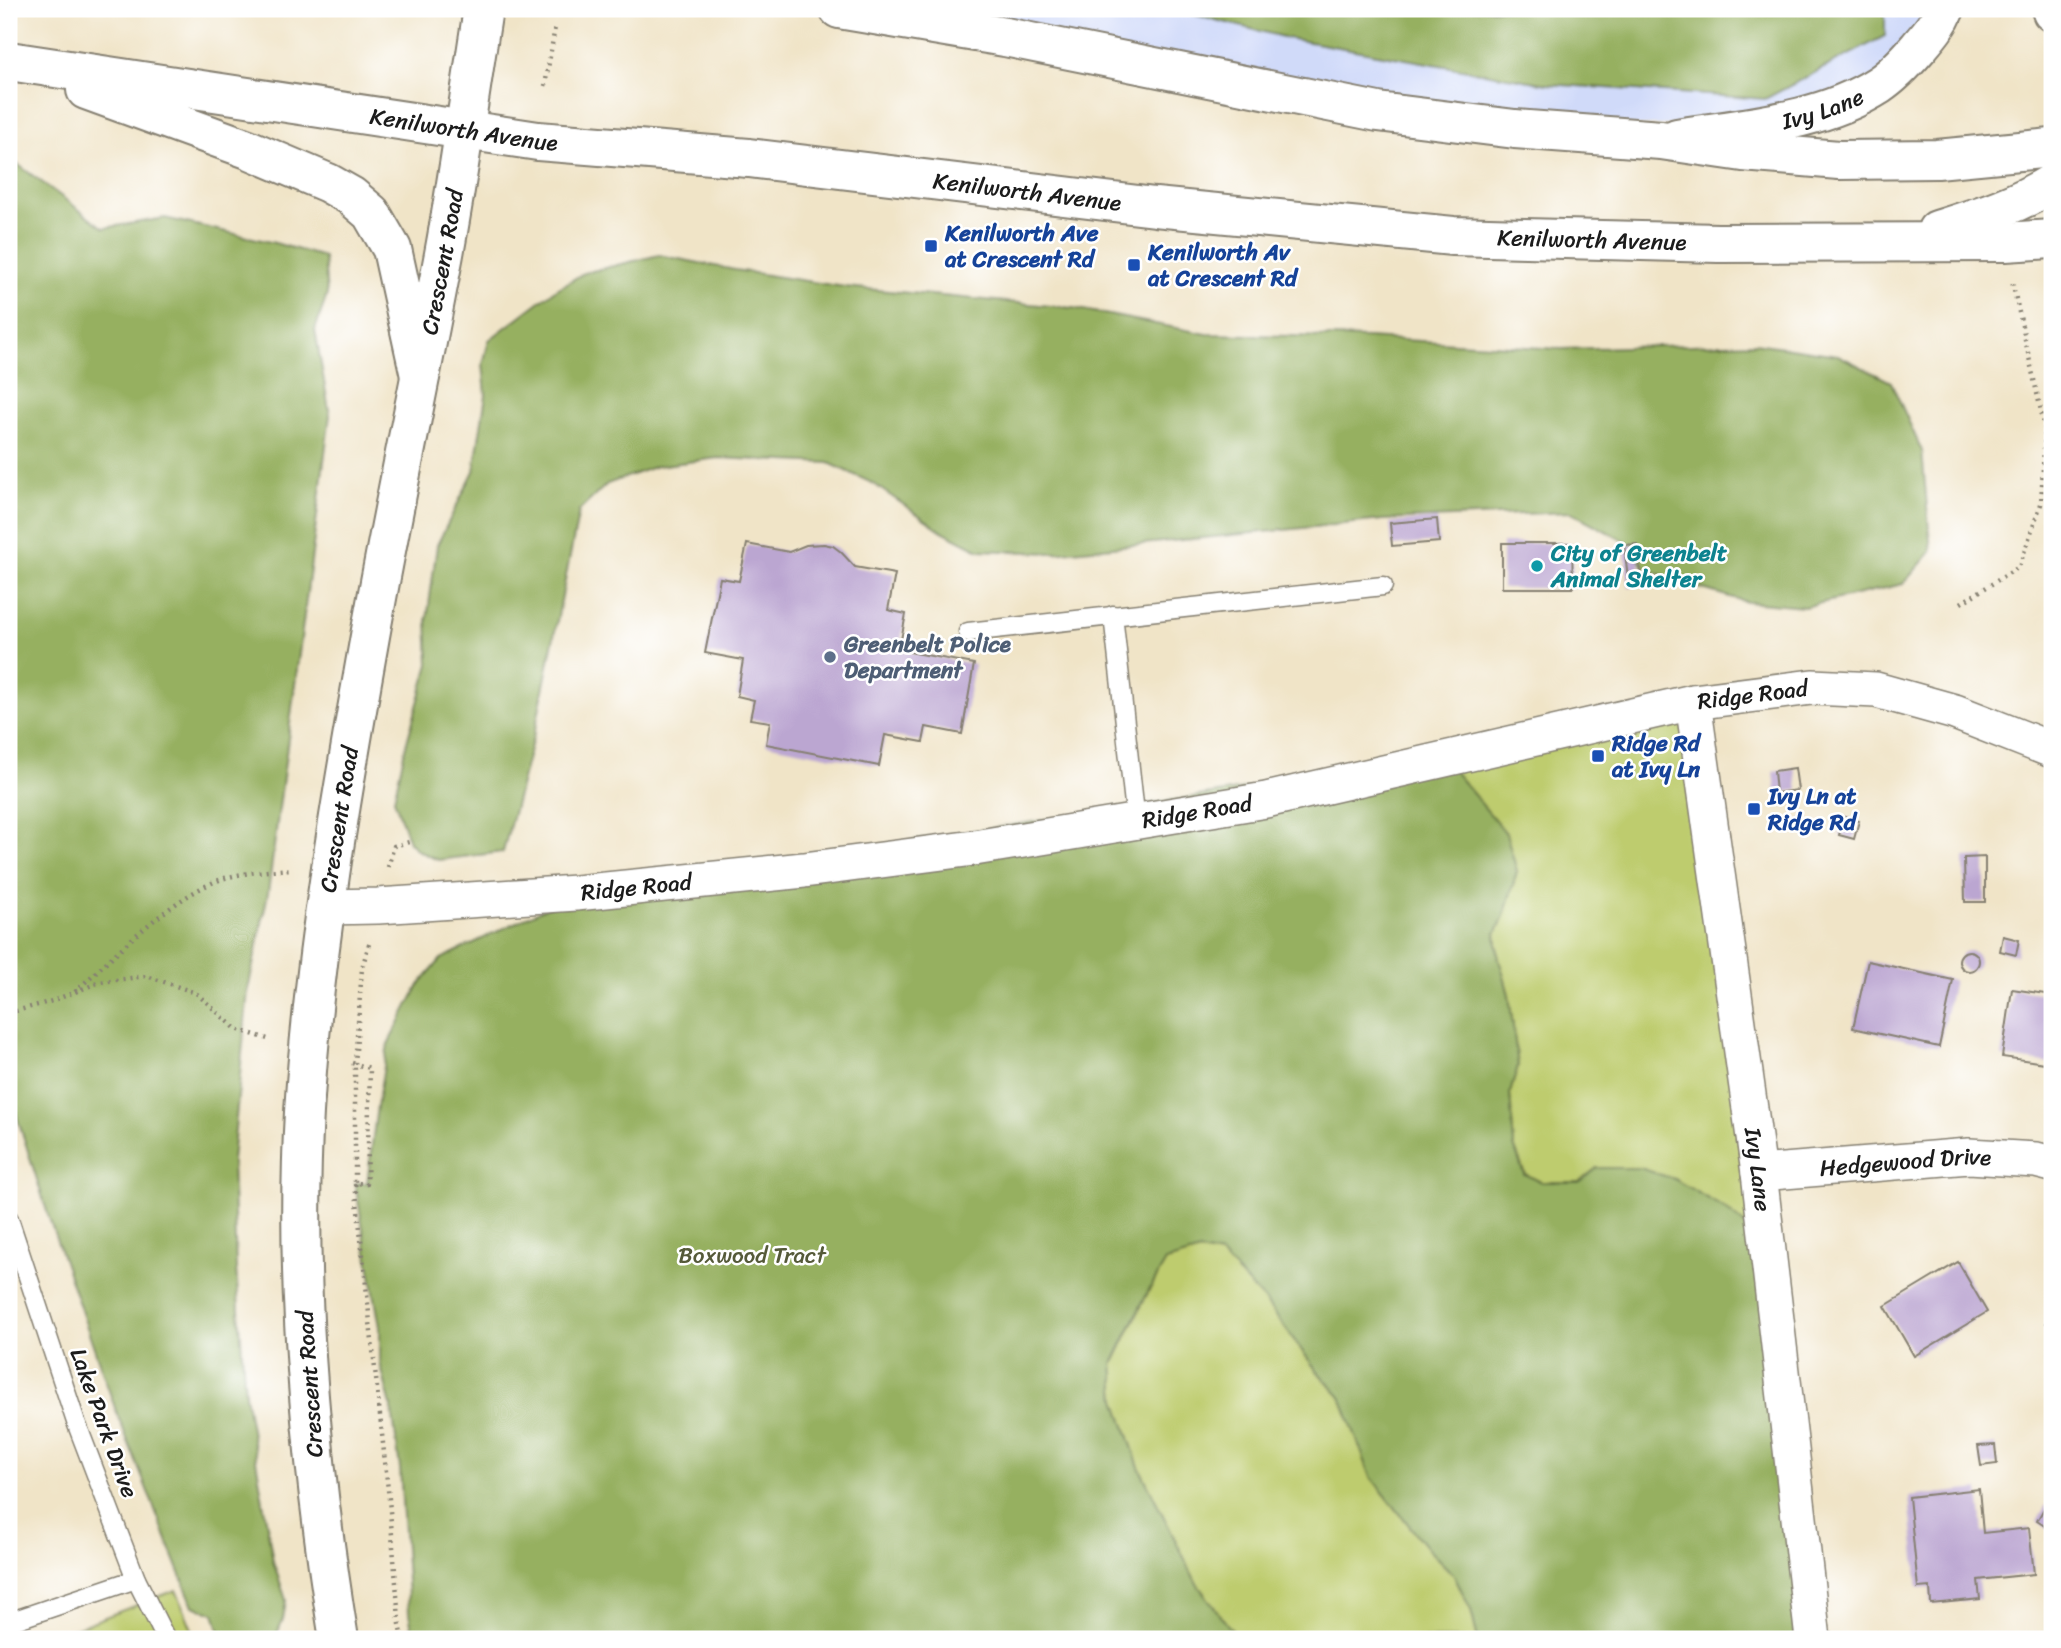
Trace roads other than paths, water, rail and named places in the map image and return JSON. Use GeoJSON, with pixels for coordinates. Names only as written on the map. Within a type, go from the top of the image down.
{"type":"FeatureCollection","features":[{"type":"Feature","properties":{"kind":"main road","name":"Crescent Road"},"geometry":{"type":"LineString","coordinates":[[339,1639],[326,1562],[308,1389],[303,1282],[304,1112],[331,864],[374,614],[444,252],[483,9]]}},
{"type":"Feature","properties":{"kind":"main road"},"geometry":{"type":"LineString","coordinates":[[839,9],[1005,37],[1378,112],[1515,129],[1661,140],[1743,152],[1839,160],[1937,159],[2052,148]]}},
{"type":"Feature","properties":{"kind":"main road","name":"Ivy Lane"},"geometry":{"type":"LineString","coordinates":[[1661,140],[1778,122],[1851,100],[1880,84],[1905,64],[1940,22],[1945,9]]}},
{"type":"Feature","properties":{"kind":"main road","name":"Kenilworth Avenue"},"geometry":{"type":"LineString","coordinates":[[9,61],[538,141],[748,158],[1155,207],[1453,236],[1718,243],[2005,242],[2052,239]]}},
{"type":"Feature","properties":{"kind":"main road"},"geometry":{"type":"LineString","coordinates":[[9,61],[248,149],[328,183],[351,197],[371,213],[392,249],[420,376]]}},
{"type":"Feature","properties":{"kind":"main road"},"geometry":{"type":"LineString","coordinates":[[1898,242],[1994,212],[2028,198],[2052,183]]}},
{"type":"Feature","properties":{"kind":"street","name":"Ridge Road"},"geometry":{"type":"LineString","coordinates":[[325,907],[576,894],[974,848],[1266,800],[1693,702],[1812,687],[1877,690],[1955,712],[2052,750]]}},
{"type":"Feature","properties":{"kind":"street","name":"Ivy Lane"},"geometry":{"type":"LineString","coordinates":[[1693,702],[1759,1173],[1813,1639]]}},
{"type":"Feature","properties":{"kind":"street","name":"Hedgewood Drive"},"geometry":{"type":"LineString","coordinates":[[1759,1173],[1969,1156],[2036,1160],[2052,1164]]}},
{"type":"Feature","properties":{"kind":"lane"},"geometry":{"type":"LineString","coordinates":[[968,632],[1383,586]]}},
{"type":"Feature","properties":{"kind":"lane"},"geometry":{"type":"LineString","coordinates":[[1114,615],[1136,822]]}},
{"type":"Feature","properties":{"kind":"lane","name":"Lake Park Drive"},"geometry":{"type":"LineString","coordinates":[[9,1219],[72,1410],[136,1579],[166,1639]]}},
{"type":"Feature","properties":{"kind":"lane"},"geometry":{"type":"LineString","coordinates":[[9,1622],[136,1579]]}},
{"type":"Feature","properties":{"kind":"place","name":"Kenilworth Ave at Crescent Rd"},"geometry":{"type":"Point","coordinates":[931,246]}},
{"type":"Feature","properties":{"kind":"place","name":"Kenilworth Av at Crescent Rd"},"geometry":{"type":"Point","coordinates":[1134,265]}},
{"type":"Feature","properties":{"kind":"place","name":"City of Greenbelt Animal Shelter"},"geometry":{"type":"Point","coordinates":[1537,566]}},
{"type":"Feature","properties":{"kind":"place","name":"Greenbelt Police Department"},"geometry":{"type":"Point","coordinates":[830,657]}},
{"type":"Feature","properties":{"kind":"place","name":"Ridge Rd at Ivy Ln"},"geometry":{"type":"Point","coordinates":[1598,756]}},
{"type":"Feature","properties":{"kind":"place","name":"Ivy Ln at Ridge Rd"},"geometry":{"type":"Point","coordinates":[1754,809]}},
{"type":"Feature","properties":{"kind":"park label","name":"Boxwood Tract"},"geometry":{"type":"Point","coordinates":[752,1255]}}]}
